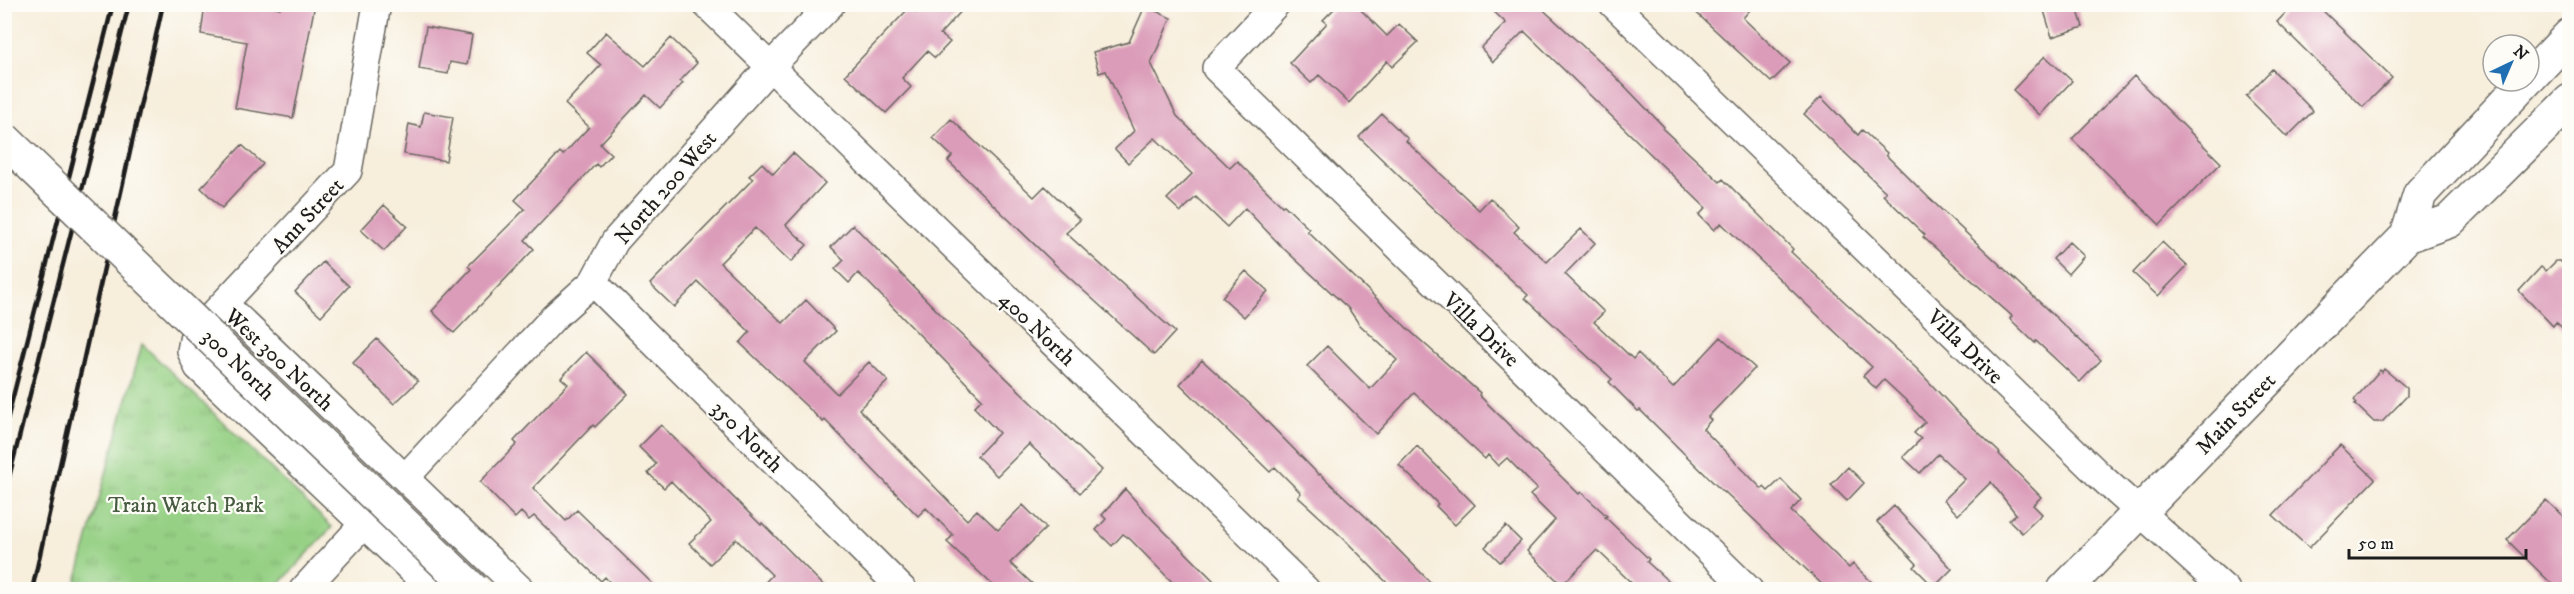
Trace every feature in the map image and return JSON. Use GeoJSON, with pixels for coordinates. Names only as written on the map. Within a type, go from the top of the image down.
{"type":"FeatureCollection","features":[{"type":"Feature","properties":{"kind":"main road","name":"Main Street"},"geometry":{"type":"LineString","coordinates":[[2541,65],[2570,35]]}},
{"type":"Feature","properties":{"kind":"main road","name":"Main Street"},"geometry":{"type":"LineString","coordinates":[[2407,236],[2420,194],[2515,93]]}},
{"type":"Feature","properties":{"kind":"main road","name":"Main Street"},"geometry":{"type":"LineString","coordinates":[[2064,590],[2407,236],[2449,221],[2570,100]]}},
{"type":"Feature","properties":{"kind":"main road","name":"300 North"},"geometry":{"type":"LineString","coordinates":[[4,138],[473,590]]}},
{"type":"Feature","properties":{"kind":"street","name":"Ann Street"},"geometry":{"type":"LineString","coordinates":[[224,304],[348,171],[377,4]]}},
{"type":"Feature","properties":{"kind":"street","name":"400 North"},"geometry":{"type":"LineString","coordinates":[[706,4],[1306,590]]}},
{"type":"Feature","properties":{"kind":"street","name":"North 200 West"},"geometry":{"type":"LineString","coordinates":[[405,478],[554,316],[593,282],[615,241],[770,67],[831,4]]}},
{"type":"Feature","properties":{"kind":"street","name":"Villa Drive"},"geometry":{"type":"LineString","coordinates":[[1276,4],[1215,68],[1749,590]]}},
{"type":"Feature","properties":{"kind":"street","name":"Villa Drive"},"geometry":{"type":"LineString","coordinates":[[1613,4],[2101,477],[2226,590]]}},
{"type":"Feature","properties":{"kind":"street","name":"350 North"},"geometry":{"type":"LineString","coordinates":[[593,282],[903,590]]}},
{"type":"Feature","properties":{"kind":"street","name":"West 300 North"},"geometry":{"type":"LineString","coordinates":[[433,590],[198,367],[191,351],[194,335],[224,304],[521,590]]}},
{"type":"Feature","properties":{"kind":"street"},"geometry":{"type":"LineString","coordinates":[[303,590],[364,525]]}},
{"type":"Feature","properties":{"kind":"green space","name":"Train Watch Park"},"geometry":{"type":"Polygon","coordinates":[[[142,344],[332,527],[275,589],[74,589],[142,344]]]}},
{"type":"Feature","properties":{"kind":"building"},"geometry":{"type":"Polygon","coordinates":[[[205,4],[263,4],[280,8],[281,4],[315,4],[293,118],[235,108],[247,42],[201,34],[205,4]]]}},
{"type":"Feature","properties":{"kind":"building"},"geometry":{"type":"Polygon","coordinates":[[[923,4],[968,4],[940,34],[950,42],[935,58],[927,51],[902,78],[911,87],[886,113],[845,75],[910,7],[916,12],[923,4]]]}},
{"type":"Feature","properties":{"kind":"building"},"geometry":{"type":"Polygon","coordinates":[[[1339,4],[1355,4],[1387,36],[1399,24],[1418,42],[1392,67],[1387,61],[1349,103],[1319,75],[1311,83],[1290,63],[1327,23],[1323,20],[1339,4]]]}},
{"type":"Feature","properties":{"kind":"building"},"geometry":{"type":"Polygon","coordinates":[[[1486,4],[1537,4],[1612,73],[1664,127],[1663,129],[1720,182],[1723,179],[1793,249],[1791,252],[1917,369],[2041,497],[2033,505],[2042,514],[2022,533],[2009,520],[2016,514],[1991,482],[1958,515],[1944,500],[1965,479],[1938,454],[1920,473],[1903,457],[1921,439],[1914,433],[1925,422],[1913,407],[1884,380],[1876,389],[1863,376],[1872,367],[1721,223],[1714,230],[1699,215],[1706,208],[1524,31],[1493,62],[1481,48],[1506,23],[1486,4]]]}},
{"type":"Feature","properties":{"kind":"building"},"geometry":{"type":"Polygon","coordinates":[[[1687,4],[1755,4],[1743,18],[1790,63],[1771,82],[1687,4]]]}},
{"type":"Feature","properties":{"kind":"building"},"geometry":{"type":"Polygon","coordinates":[[[2042,4],[2076,4],[2083,27],[2052,37],[2042,4]]]}},
{"type":"Feature","properties":{"kind":"building"},"geometry":{"type":"Polygon","coordinates":[[[2294,4],[2316,4],[2392,78],[2363,107],[2277,22],[2294,4]]]}},
{"type":"Feature","properties":{"kind":"building"},"geometry":{"type":"Polygon","coordinates":[[[1145,6],[1171,18],[1151,63],[1177,116],[1230,168],[1237,161],[1282,206],[1284,205],[1309,229],[1307,231],[1410,331],[1480,393],[1479,395],[1579,494],[1581,492],[1607,516],[1605,517],[1649,559],[1647,562],[1678,590],[1639,590],[1597,550],[1562,585],[1527,551],[1555,520],[1530,495],[1537,489],[1507,458],[1498,466],[1488,455],[1485,459],[1414,393],[1376,434],[1307,366],[1327,346],[1370,389],[1397,360],[1359,324],[1348,308],[1282,247],[1245,208],[1227,227],[1196,197],[1181,212],[1167,199],[1192,174],[1155,138],[1128,163],[1115,149],[1134,131],[1106,71],[1099,73],[1093,52],[1129,42],[1145,6]]]}},
{"type":"Feature","properties":{"kind":"building"},"geometry":{"type":"Polygon","coordinates":[[[426,27],[472,35],[467,65],[450,62],[448,74],[419,69],[426,27]]]}},
{"type":"Feature","properties":{"kind":"building"},"geometry":{"type":"Polygon","coordinates":[[[606,32],[645,66],[671,38],[697,63],[680,81],[683,83],[660,108],[646,95],[600,144],[611,154],[599,167],[596,164],[525,240],[534,249],[454,333],[432,311],[471,269],[468,266],[525,209],[515,200],[560,152],[563,155],[589,127],[565,104],[601,65],[587,53],[606,32]]]}},
{"type":"Feature","properties":{"kind":"building"},"geometry":{"type":"Polygon","coordinates":[[[2045,56],[2072,81],[2040,115],[2013,90],[2045,56]]]}},
{"type":"Feature","properties":{"kind":"building"},"geometry":{"type":"Polygon","coordinates":[[[2272,69],[2313,111],[2287,137],[2246,96],[2272,69]]]}},
{"type":"Feature","properties":{"kind":"building"},"geometry":{"type":"Polygon","coordinates":[[[2134,76],[2221,163],[2160,225],[2072,139],[2134,76]]]}},
{"type":"Feature","properties":{"kind":"building"},"geometry":{"type":"Polygon","coordinates":[[[1821,97],[1858,135],[1862,130],[1887,153],[1886,155],[1929,198],[2101,360],[2080,382],[2010,319],[2012,316],[1923,237],[1925,235],[1883,195],[1886,192],[1804,114],[1821,97]]]}},
{"type":"Feature","properties":{"kind":"building"},"geometry":{"type":"Polygon","coordinates":[[[424,112],[453,117],[446,161],[404,154],[409,124],[421,127],[424,112]]]}},
{"type":"Feature","properties":{"kind":"building"},"geometry":{"type":"Polygon","coordinates":[[[1382,114],[1408,139],[1406,141],[1479,210],[1490,198],[1519,227],[1514,232],[1547,262],[1581,229],[1595,243],[1565,274],[1604,312],[1594,322],[1633,359],[1638,353],[1673,388],[1721,337],[1755,368],[1708,417],[1711,420],[1703,429],[1762,489],[1764,487],[1768,491],[1781,479],[1801,500],[1791,511],[1849,568],[1853,564],[1880,590],[1828,590],[1724,493],[1640,410],[1638,411],[1609,382],[1612,379],[1525,298],[1528,295],[1428,204],[1359,137],[1382,114]]]}},
{"type":"Feature","properties":{"kind":"building"},"geometry":{"type":"Polygon","coordinates":[[[951,119],[1034,197],[1045,186],[1080,220],[1066,233],[1175,332],[1154,355],[1062,271],[948,161],[952,156],[933,138],[951,119]]]}},
{"type":"Feature","properties":{"kind":"building"},"geometry":{"type":"Polygon","coordinates":[[[242,145],[263,164],[222,208],[201,188],[242,145]]]}},
{"type":"Feature","properties":{"kind":"building"},"geometry":{"type":"Polygon","coordinates":[[[793,153],[825,183],[786,225],[807,245],[791,262],[755,228],[720,263],[783,323],[806,300],[836,331],[805,362],[837,394],[869,362],[888,381],[859,409],[967,520],[977,510],[998,530],[1023,505],[1046,528],[1010,563],[1039,590],[998,590],[947,542],[953,535],[926,508],[918,516],[825,420],[823,422],[740,343],[750,332],[698,282],[674,307],[650,284],[753,179],[749,176],[762,163],[773,174],[793,153]]]}},
{"type":"Feature","properties":{"kind":"building"},"geometry":{"type":"Polygon","coordinates":[[[384,205],[407,226],[384,251],[361,230],[384,205]]]}},
{"type":"Feature","properties":{"kind":"building"},"geometry":{"type":"Polygon","coordinates":[[[853,225],[954,328],[1102,470],[1080,493],[1029,444],[997,476],[977,456],[999,433],[974,407],[982,399],[866,280],[858,273],[849,283],[835,269],[844,260],[831,247],[853,225]]]}},
{"type":"Feature","properties":{"kind":"building"},"geometry":{"type":"Polygon","coordinates":[[[2069,242],[2084,256],[2068,274],[2053,259],[2069,242]]]}},
{"type":"Feature","properties":{"kind":"building"},"geometry":{"type":"Polygon","coordinates":[[[2162,242],[2187,266],[2158,296],[2133,273],[2162,242]]]}},
{"type":"Feature","properties":{"kind":"building"},"geometry":{"type":"Polygon","coordinates":[[[2556,261],[2560,261],[2570,270],[2570,335],[2556,322],[2553,326],[2519,291],[2541,267],[2546,271],[2556,261]]]}},
{"type":"Feature","properties":{"kind":"building"},"geometry":{"type":"Polygon","coordinates":[[[323,262],[349,286],[321,316],[295,292],[323,262]]]}},
{"type":"Feature","properties":{"kind":"building"},"geometry":{"type":"Polygon","coordinates":[[[1246,271],[1268,291],[1244,317],[1222,297],[1246,271]]]}},
{"type":"Feature","properties":{"kind":"building"},"geometry":{"type":"Polygon","coordinates":[[[377,339],[418,381],[394,404],[353,363],[377,339]]]}},
{"type":"Feature","properties":{"kind":"building"},"geometry":{"type":"Polygon","coordinates":[[[586,352],[628,394],[595,427],[593,425],[533,488],[566,521],[577,510],[659,590],[617,590],[605,577],[601,581],[534,516],[529,520],[521,512],[515,518],[480,482],[517,444],[514,441],[568,384],[561,378],[586,352]]]}},
{"type":"Feature","properties":{"kind":"building"},"geometry":{"type":"Polygon","coordinates":[[[1202,360],[1250,404],[1319,475],[1365,516],[1438,590],[1394,590],[1344,539],[1298,497],[1301,493],[1275,467],[1270,472],[1180,384],[1202,360]]]}},
{"type":"Feature","properties":{"kind":"building"},"geometry":{"type":"Polygon","coordinates":[[[2384,369],[2407,388],[2407,396],[2382,422],[2374,422],[2355,404],[2357,403],[2354,400],[2380,370],[2382,372],[2384,369]]]}},
{"type":"Feature","properties":{"kind":"building"},"geometry":{"type":"Polygon","coordinates":[[[661,425],[828,590],[758,590],[772,575],[736,539],[710,564],[689,543],[711,522],[671,481],[664,488],[648,473],[656,464],[639,447],[661,425]]]}},
{"type":"Feature","properties":{"kind":"building"},"geometry":{"type":"Polygon","coordinates":[[[2340,445],[2375,479],[2309,548],[2273,515],[2340,445]]]}},
{"type":"Feature","properties":{"kind":"building"},"geometry":{"type":"Polygon","coordinates":[[[1417,446],[1475,505],[1455,525],[1436,506],[1438,504],[1399,465],[1417,446]]]}},
{"type":"Feature","properties":{"kind":"building"},"geometry":{"type":"Polygon","coordinates":[[[1848,467],[1864,483],[1847,501],[1831,485],[1848,467]]]}},
{"type":"Feature","properties":{"kind":"building"},"geometry":{"type":"Polygon","coordinates":[[[1125,489],[1223,590],[1180,590],[1123,534],[1112,546],[1096,530],[1106,519],[1102,515],[1125,489]]]}},
{"type":"Feature","properties":{"kind":"building"},"geometry":{"type":"Polygon","coordinates":[[[2546,500],[2570,523],[2570,590],[2558,590],[2507,540],[2546,500]]]}},
{"type":"Feature","properties":{"kind":"building"},"geometry":{"type":"Polygon","coordinates":[[[1894,506],[1952,569],[1934,587],[1914,567],[1917,564],[1877,522],[1894,506]]]}},
{"type":"Feature","properties":{"kind":"building"},"geometry":{"type":"Polygon","coordinates":[[[1506,526],[1521,541],[1500,562],[1485,547],[1506,526]]]}},
{"type":"Feature","properties":{"kind":"railway"},"geometry":{"type":"LineString","coordinates":[[4,432],[113,4]]}},
{"type":"Feature","properties":{"kind":"railway"},"geometry":{"type":"LineString","coordinates":[[4,497],[129,4]]}},
{"type":"Feature","properties":{"kind":"railway"},"geometry":{"type":"LineString","coordinates":[[32,590],[163,4]]}}]}
